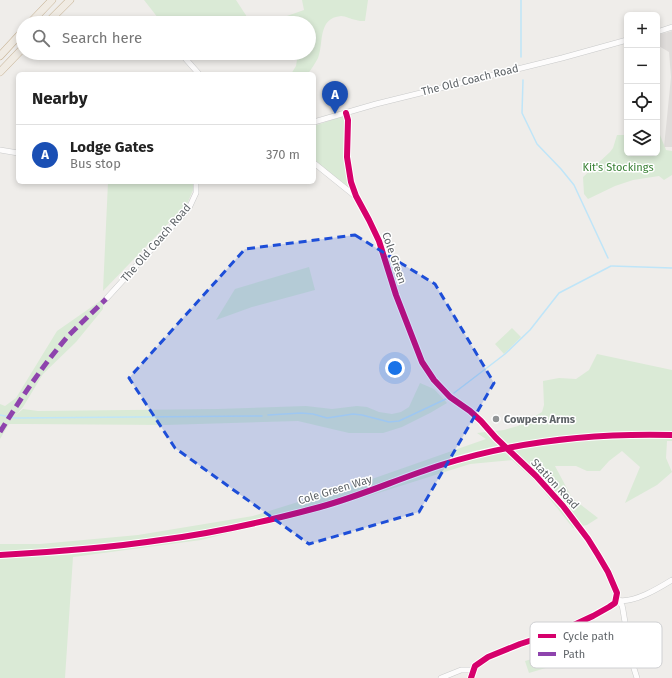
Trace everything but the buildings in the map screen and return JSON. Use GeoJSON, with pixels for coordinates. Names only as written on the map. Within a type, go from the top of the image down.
{"type":"FeatureCollection","features":[{"type":"Feature","properties":{"kind":"highway"},"geometry":{"type":"LineString","coordinates":[[37,16],[52,0]]}},
{"type":"Feature","properties":{"kind":"highway"},"geometry":{"type":"LineString","coordinates":[[54,16],[70,0]]}},
{"type":"Feature","properties":{"kind":"highway"},"geometry":{"type":"LineString","coordinates":[[0,56],[16,39]]}},
{"type":"Feature","properties":{"kind":"highway"},"geometry":{"type":"LineString","coordinates":[[0,72],[16,55]]}},
{"type":"Feature","properties":{"kind":"street"},"geometry":{"type":"LineString","coordinates":[[660,31],[672,27]]}},
{"type":"Feature","properties":{"kind":"street","name":"The Old Coach Road"},"geometry":{"type":"LineString","coordinates":[[316,121],[402,97],[562,58],[624,41]]}},
{"type":"Feature","properties":{"kind":"street"},"geometry":{"type":"LineString","coordinates":[[187,60],[197,72]]}},
{"type":"Feature","properties":{"kind":"street","name":"Cole Green"},"geometry":{"type":"LineString","coordinates":[[346,112],[348,120],[346,150],[348,168],[356,196],[378,241],[398,302],[422,362],[434,380],[453,400]]}},
{"type":"Feature","properties":{"kind":"street"},"geometry":{"type":"LineString","coordinates":[[0,150],[16,153]]}},
{"type":"Feature","properties":{"kind":"street"},"geometry":{"type":"LineString","coordinates":[[316,165],[356,196]]}},
{"type":"Feature","properties":{"kind":"street","name":"The Old Coach Road"},"geometry":{"type":"LineString","coordinates":[[106,299],[189,208],[196,193],[196,184]]}},
{"type":"Feature","properties":{"kind":"street","name":"Station Road"},"geometry":{"type":"LineString","coordinates":[[453,400],[470,411],[481,421],[496,438],[536,476],[568,511],[588,539],[608,572],[618,595],[616,600],[622,605],[625,622]]}},
{"type":"Feature","properties":{"kind":"street"},"geometry":{"type":"LineString","coordinates":[[579,622],[609,607],[616,600],[623,602],[632,599],[652,591],[672,580]]}},
{"type":"Feature","properties":{"kind":"street"},"geometry":{"type":"LineString","coordinates":[[471,678],[473,670],[478,663],[488,657],[530,641]]}},
{"type":"Feature","properties":{"kind":"street","name":"Station Road"},"geometry":{"type":"LineString","coordinates":[[634,668],[637,678]]}},
{"type":"Feature","properties":{"kind":"street"},"geometry":{"type":"LineString","coordinates":[[441,678],[461,670],[473,670]]}},
{"type":"Feature","properties":{"kind":"highlighted area"},"geometry":{"type":"Polygon","coordinates":[[[355,235],[435,284],[494,383],[419,512],[309,544],[175,448],[129,378],[245,249],[355,235]]]}},
{"type":"Feature","properties":{"kind":"shaded area"},"geometry":{"type":"Polygon","coordinates":[[[672,31],[672,147],[664,147],[671,77],[669,52],[660,47],[660,34],[672,31]]]}},
{"type":"Feature","properties":{"kind":"green space"},"geometry":{"type":"Polygon","coordinates":[[[144,0],[236,0],[246,16],[157,16],[144,0]]]}},
{"type":"Feature","properties":{"kind":"green space"},"geometry":{"type":"Polygon","coordinates":[[[302,0],[368,0],[365,21],[358,21],[341,16],[328,21],[323,32],[318,58],[309,72],[292,72],[296,66],[297,60],[316,60],[316,16],[287,16],[304,10],[302,0]]]}},
{"type":"Feature","properties":{"kind":"green space"},"geometry":{"type":"Polygon","coordinates":[[[343,116],[345,117],[345,162],[350,190],[316,162],[316,125],[343,116]]]}},
{"type":"Feature","properties":{"kind":"green space","name":"Kit's Stockings"},"geometry":{"type":"Polygon","coordinates":[[[617,135],[624,135],[624,156],[660,156],[660,135],[666,150],[672,151],[672,175],[664,180],[659,176],[633,180],[615,186],[588,199],[584,194],[583,177],[613,148],[617,135]]]}},
{"type":"Feature","properties":{"kind":"green space"},"geometry":{"type":"Polygon","coordinates":[[[108,184],[194,184],[194,188],[187,204],[103,291],[108,184]]]}},
{"type":"Feature","properties":{"kind":"green space"},"geometry":{"type":"Polygon","coordinates":[[[309,267],[315,290],[252,307],[216,320],[235,289],[309,267]]]}},
{"type":"Feature","properties":{"kind":"green space"},"geometry":{"type":"Polygon","coordinates":[[[103,299],[103,309],[76,342],[43,374],[23,407],[16,415],[23,409],[38,411],[218,409],[306,406],[332,409],[357,406],[367,407],[379,412],[392,414],[401,412],[409,407],[420,383],[434,389],[447,403],[402,427],[383,433],[349,433],[298,421],[165,425],[9,424],[0,439],[0,404],[5,406],[16,398],[57,331],[103,299]]]}},
{"type":"Feature","properties":{"kind":"green space"},"geometry":{"type":"Polygon","coordinates":[[[512,328],[521,337],[504,354],[495,344],[512,328]]]}},
{"type":"Feature","properties":{"kind":"green space"},"geometry":{"type":"Polygon","coordinates":[[[597,354],[672,370],[672,441],[667,441],[666,458],[672,472],[657,485],[625,503],[640,467],[622,451],[609,461],[600,471],[587,471],[576,466],[555,466],[572,498],[598,518],[587,525],[573,528],[538,484],[512,460],[470,464],[340,505],[201,540],[73,557],[65,678],[0,678],[0,544],[40,544],[138,535],[253,516],[372,479],[486,439],[477,433],[504,430],[518,426],[542,412],[544,405],[543,381],[559,378],[576,379],[589,370],[597,354]]]}},
{"type":"Feature","properties":{"kind":"green space"},"geometry":{"type":"Polygon","coordinates":[[[530,660],[530,668],[546,668],[529,673],[525,661],[530,660]]]}},
{"type":"Feature","properties":{"kind":"waterway"},"geometry":{"type":"LineString","coordinates":[[521,0],[521,57]]}},
{"type":"Feature","properties":{"kind":"waterway"},"geometry":{"type":"LineString","coordinates":[[523,80],[522,113],[537,144],[574,185],[608,258]]}},
{"type":"Feature","properties":{"kind":"waterway"},"geometry":{"type":"LineString","coordinates":[[454,393],[505,354],[530,330],[559,293],[611,266]]}},
{"type":"Feature","properties":{"kind":"waterway"},"geometry":{"type":"LineString","coordinates":[[612,266],[672,268]]}},
{"type":"Feature","properties":{"kind":"waterway"},"geometry":{"type":"LineString","coordinates":[[268,415],[301,413],[313,414],[327,418],[353,414],[389,422],[399,421],[448,398]]}},
{"type":"Feature","properties":{"kind":"waterway"},"geometry":{"type":"LineString","coordinates":[[0,415],[15,418],[262,416]]}},
{"type":"Feature","properties":{"kind":"marked path"},"geometry":{"type":"LineString","coordinates":[[0,432],[59,346],[106,299]]}},
{"type":"Feature","properties":{"kind":"cycle path"},"geometry":{"type":"LineString","coordinates":[[346,113],[348,120],[347,157],[351,182],[356,196],[379,241],[396,295],[422,362],[434,380],[450,397],[481,421],[496,438],[536,476],[563,506],[588,539],[608,572],[617,593],[615,603],[580,622]]}},
{"type":"Feature","properties":{"kind":"cycle path","name":"Cole Green Way"},"geometry":{"type":"LineString","coordinates":[[0,555],[121,545],[201,534],[241,526],[335,503],[441,465],[526,444],[613,435],[672,435]]}},
{"type":"Feature","properties":{"kind":"cycle path"},"geometry":{"type":"LineString","coordinates":[[471,678],[475,666],[488,657],[530,641]]}},
{"type":"Feature","properties":{"kind":"place","name":"Lodge Gates"},"geometry":{"type":"Point","coordinates":[335,114]}},
{"type":"Feature","properties":{"kind":"place","name":"Cowpers Arms"},"geometry":{"type":"Point","coordinates":[496,419]}}]}
